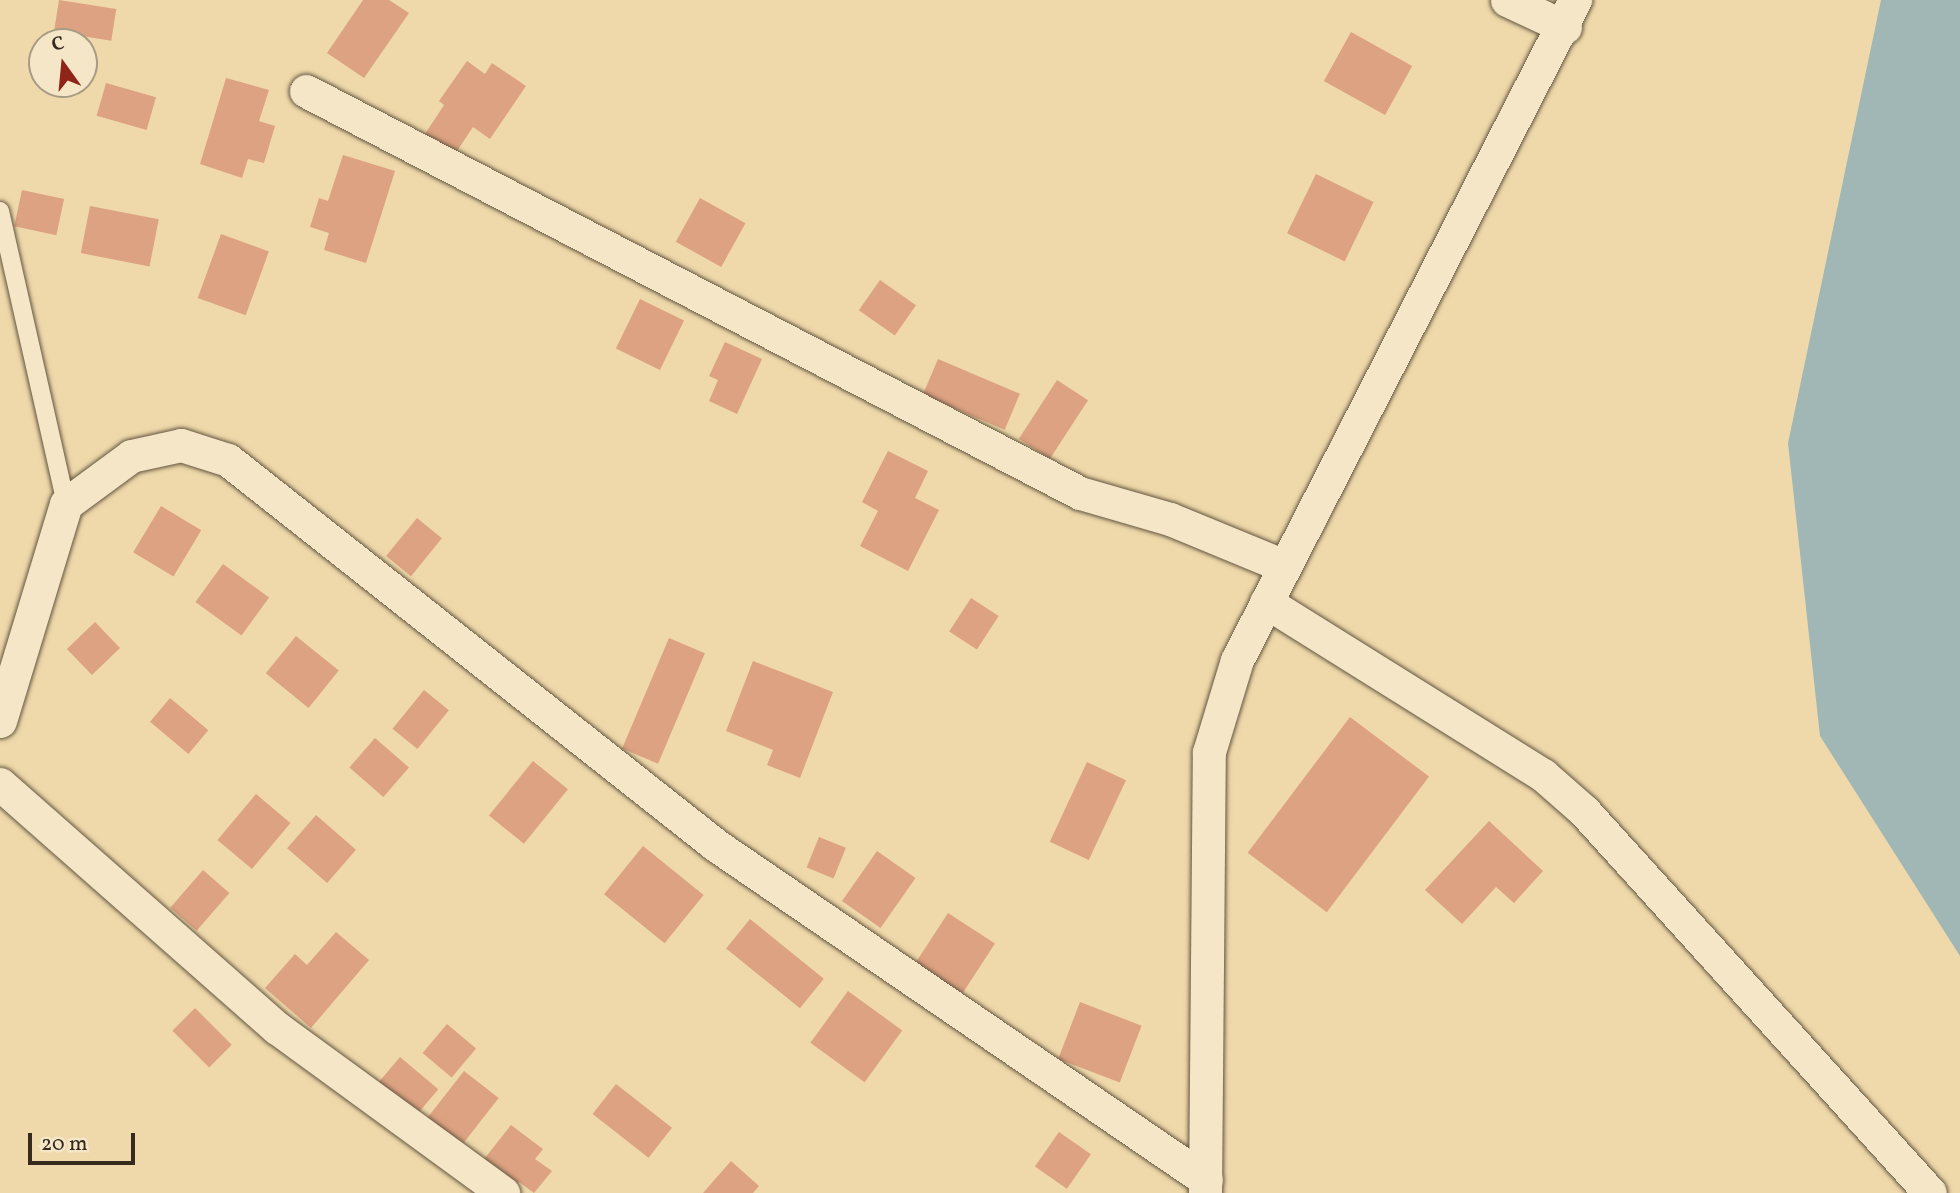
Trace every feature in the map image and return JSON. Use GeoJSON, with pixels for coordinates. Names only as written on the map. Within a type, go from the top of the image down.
{"type":"FeatureCollection","features":[{"type":"Feature","properties":{"kind":"street"},"geometry":{"type":"LineString","coordinates":[[1205,1186],[1209,752],[1237,660],[1570,14],[1507,0]]}},
{"type":"Feature","properties":{"kind":"street"},"geometry":{"type":"LineString","coordinates":[[306,91],[1080,493],[1170,519],[1284,566]]}},
{"type":"Feature","properties":{"kind":"street"},"geometry":{"type":"LineString","coordinates":[[0,721],[66,504],[131,456],[181,445],[228,460],[717,846],[1205,1186]]}},
{"type":"Feature","properties":{"kind":"street"},"geometry":{"type":"LineString","coordinates":[[1266,602],[1532,768],[1584,811],[1930,1193]]}},
{"type":"Feature","properties":{"kind":"street"},"geometry":{"type":"LineString","coordinates":[[0,784],[277,1028],[503,1193]]}},
{"type":"Feature","properties":{"kind":"lane"},"geometry":{"type":"LineString","coordinates":[[0,211],[66,504]]}},
{"type":"Feature","properties":{"kind":"water"},"geometry":{"type":"Polygon","coordinates":[[[1881,0],[1960,0],[1960,956],[1820,736],[1788,443],[1881,0]]]}},
{"type":"Feature","properties":{"kind":"building"},"geometry":{"type":"Polygon","coordinates":[[[59,0],[116,9],[111,41],[98,39],[98,28],[55,28],[59,0]]]}},
{"type":"Feature","properties":{"kind":"building"},"geometry":{"type":"Polygon","coordinates":[[[363,0],[389,0],[409,13],[364,78],[327,53],[363,0]]]}},
{"type":"Feature","properties":{"kind":"building"},"geometry":{"type":"Polygon","coordinates":[[[1351,32],[1412,66],[1385,115],[1324,81],[1351,32]]]}},
{"type":"Feature","properties":{"kind":"building"},"geometry":{"type":"Polygon","coordinates":[[[467,61],[485,74],[492,63],[526,86],[490,139],[473,127],[455,154],[425,134],[444,105],[439,101],[467,61]]]}},
{"type":"Feature","properties":{"kind":"building"},"geometry":{"type":"Polygon","coordinates":[[[226,78],[269,90],[259,121],[275,126],[264,163],[248,159],[242,178],[200,164],[226,78]]]}},
{"type":"Feature","properties":{"kind":"building"},"geometry":{"type":"Polygon","coordinates":[[[106,83],[156,97],[147,130],[97,116],[106,83]]]}},
{"type":"Feature","properties":{"kind":"building"},"geometry":{"type":"Polygon","coordinates":[[[343,155],[395,171],[366,263],[324,250],[329,233],[310,227],[319,198],[328,201],[343,155]]]}},
{"type":"Feature","properties":{"kind":"building"},"geometry":{"type":"Polygon","coordinates":[[[1316,174],[1374,202],[1345,261],[1287,233],[1316,174]]]}},
{"type":"Feature","properties":{"kind":"building"},"geometry":{"type":"Polygon","coordinates":[[[22,190],[64,199],[56,235],[14,226],[22,190]]]}},
{"type":"Feature","properties":{"kind":"building"},"geometry":{"type":"Polygon","coordinates":[[[700,198],[745,223],[721,267],[676,242],[700,198]]]}},
{"type":"Feature","properties":{"kind":"building"},"geometry":{"type":"Polygon","coordinates":[[[90,206],[159,219],[150,266],[81,253],[90,206]]]}},
{"type":"Feature","properties":{"kind":"building"},"geometry":{"type":"Polygon","coordinates":[[[221,234],[269,251],[246,315],[198,298],[221,234]]]}},
{"type":"Feature","properties":{"kind":"building"},"geometry":{"type":"Polygon","coordinates":[[[880,280],[916,305],[895,336],[859,310],[880,280]]]}},
{"type":"Feature","properties":{"kind":"building"},"geometry":{"type":"Polygon","coordinates":[[[640,299],[684,320],[660,370],[616,348],[640,299]]]}},
{"type":"Feature","properties":{"kind":"building"},"geometry":{"type":"Polygon","coordinates":[[[725,342],[762,359],[737,414],[709,401],[718,380],[709,376],[725,342]]]}},
{"type":"Feature","properties":{"kind":"building"},"geometry":{"type":"Polygon","coordinates":[[[938,359],[1020,394],[1005,430],[923,395],[938,359]]]}},
{"type":"Feature","properties":{"kind":"building"},"geometry":{"type":"Polygon","coordinates":[[[1057,380],[1088,400],[1050,459],[1019,439],[1057,380]]]}},
{"type":"Feature","properties":{"kind":"building"},"geometry":{"type":"Polygon","coordinates":[[[888,451],[928,471],[915,498],[939,510],[908,571],[860,546],[878,511],[862,502],[888,451]]]}},
{"type":"Feature","properties":{"kind":"building"},"geometry":{"type":"Polygon","coordinates":[[[161,506],[201,530],[173,576],[133,552],[161,506]]]}},
{"type":"Feature","properties":{"kind":"building"},"geometry":{"type":"Polygon","coordinates":[[[417,518],[442,538],[411,576],[386,556],[417,518]]]}},
{"type":"Feature","properties":{"kind":"building"},"geometry":{"type":"Polygon","coordinates":[[[223,564],[269,598],[241,636],[195,602],[223,564]]]}},
{"type":"Feature","properties":{"kind":"building"},"geometry":{"type":"Polygon","coordinates":[[[971,598],[999,616],[977,650],[949,632],[971,598]]]}},
{"type":"Feature","properties":{"kind":"building"},"geometry":{"type":"Polygon","coordinates":[[[95,622],[120,648],[92,675],[67,649],[95,622]]]}},
{"type":"Feature","properties":{"kind":"building"},"geometry":{"type":"Polygon","coordinates":[[[296,636],[339,671],[309,708],[266,673],[296,636]]]}},
{"type":"Feature","properties":{"kind":"building"},"geometry":{"type":"Polygon","coordinates":[[[669,638],[705,653],[658,764],[622,748],[669,638]]]}},
{"type":"Feature","properties":{"kind":"building"},"geometry":{"type":"Polygon","coordinates":[[[753,661],[833,692],[800,778],[767,765],[773,750],[726,731],[753,661]]]}},
{"type":"Feature","properties":{"kind":"building"},"geometry":{"type":"Polygon","coordinates":[[[424,690],[449,710],[417,749],[393,729],[424,690]]]}},
{"type":"Feature","properties":{"kind":"building"},"geometry":{"type":"Polygon","coordinates":[[[170,698],[208,730],[188,754],[150,722],[170,698]]]}},
{"type":"Feature","properties":{"kind":"building"},"geometry":{"type":"Polygon","coordinates":[[[1350,717],[1429,777],[1327,912],[1248,853],[1350,717]]]}},
{"type":"Feature","properties":{"kind":"building"},"geometry":{"type":"Polygon","coordinates":[[[375,738],[409,768],[383,797],[349,767],[375,738]]]}},
{"type":"Feature","properties":{"kind":"building"},"geometry":{"type":"Polygon","coordinates":[[[533,761],[568,789],[524,844],[489,815],[533,761]]]}},
{"type":"Feature","properties":{"kind":"building"},"geometry":{"type":"Polygon","coordinates":[[[1087,762],[1126,780],[1089,860],[1050,842],[1087,762]]]}},
{"type":"Feature","properties":{"kind":"building"},"geometry":{"type":"Polygon","coordinates":[[[256,794],[290,823],[252,869],[217,840],[256,794]]]}},
{"type":"Feature","properties":{"kind":"building"},"geometry":{"type":"Polygon","coordinates":[[[316,815],[356,850],[327,883],[287,848],[316,815]]]}},
{"type":"Feature","properties":{"kind":"building"},"geometry":{"type":"Polygon","coordinates":[[[1489,821],[1543,871],[1514,903],[1496,887],[1462,924],[1425,890],[1489,821]]]}},
{"type":"Feature","properties":{"kind":"building"},"geometry":{"type":"Polygon","coordinates":[[[819,837],[846,848],[834,878],[807,868],[819,837]]]}},
{"type":"Feature","properties":{"kind":"building"},"geometry":{"type":"Polygon","coordinates":[[[643,846],[704,895],[665,943],[604,894],[643,846]]]}},
{"type":"Feature","properties":{"kind":"building"},"geometry":{"type":"Polygon","coordinates":[[[877,851],[916,878],[881,928],[842,901],[877,851]]]}},
{"type":"Feature","properties":{"kind":"building"},"geometry":{"type":"Polygon","coordinates":[[[203,870],[229,893],[197,931],[170,908],[203,870]]]}},
{"type":"Feature","properties":{"kind":"building"},"geometry":{"type":"Polygon","coordinates":[[[948,913],[995,943],[962,994],[915,963],[948,913]]]}},
{"type":"Feature","properties":{"kind":"building"},"geometry":{"type":"Polygon","coordinates":[[[750,919],[824,979],[800,1008],[726,949],[750,919]]]}},
{"type":"Feature","properties":{"kind":"building"},"geometry":{"type":"Polygon","coordinates":[[[336,932],[369,960],[311,1028],[265,988],[295,954],[307,965],[336,932]]]}},
{"type":"Feature","properties":{"kind":"building"},"geometry":{"type":"Polygon","coordinates":[[[848,991],[902,1030],[865,1082],[810,1043],[848,991]]]}},
{"type":"Feature","properties":{"kind":"building"},"geometry":{"type":"Polygon","coordinates":[[[1080,1002],[1142,1026],[1120,1083],[1058,1059],[1080,1002]]]}},
{"type":"Feature","properties":{"kind":"building"},"geometry":{"type":"Polygon","coordinates":[[[195,1008],[232,1045],[209,1067],[172,1031],[195,1008]]]}},
{"type":"Feature","properties":{"kind":"building"},"geometry":{"type":"Polygon","coordinates":[[[447,1024],[476,1048],[452,1078],[423,1053],[447,1024]]]}},
{"type":"Feature","properties":{"kind":"building"},"geometry":{"type":"Polygon","coordinates":[[[400,1057],[438,1089],[414,1118],[376,1086],[400,1057]]]}},
{"type":"Feature","properties":{"kind":"building"},"geometry":{"type":"Polygon","coordinates":[[[464,1071],[499,1098],[462,1145],[427,1118],[464,1071]]]}},
{"type":"Feature","properties":{"kind":"building"},"geometry":{"type":"Polygon","coordinates":[[[616,1084],[672,1128],[649,1158],[593,1114],[616,1084]]]}},
{"type":"Feature","properties":{"kind":"building"},"geometry":{"type":"Polygon","coordinates":[[[511,1125],[543,1149],[535,1159],[552,1171],[534,1193],[519,1182],[514,1189],[481,1163],[511,1125]]]}},
{"type":"Feature","properties":{"kind":"building"},"geometry":{"type":"Polygon","coordinates":[[[1059,1132],[1091,1154],[1067,1189],[1035,1166],[1059,1132]]]}},
{"type":"Feature","properties":{"kind":"building"},"geometry":{"type":"Polygon","coordinates":[[[731,1161],[759,1186],[753,1193],[703,1193],[731,1161]]]}}]}
